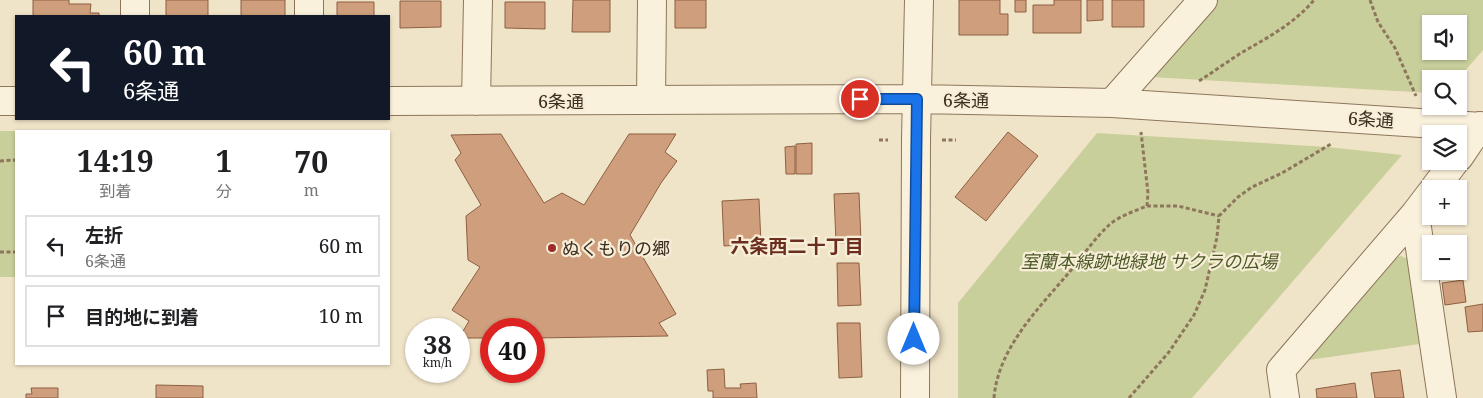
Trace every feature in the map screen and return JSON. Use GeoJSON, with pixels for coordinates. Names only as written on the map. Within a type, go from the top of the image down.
{"type":"FeatureCollection","features":[{"type":"Feature","properties":{"kind":"street"},"geometry":{"type":"LineString","coordinates":[[135,0],[135,15]]}},
{"type":"Feature","properties":{"kind":"street"},"geometry":{"type":"LineString","coordinates":[[309,0],[309,15]]}},
{"type":"Feature","properties":{"kind":"street"},"geometry":{"type":"LineString","coordinates":[[476,101],[478,0]]}},
{"type":"Feature","properties":{"kind":"street"},"geometry":{"type":"LineString","coordinates":[[651,100],[652,0]]}},
{"type":"Feature","properties":{"kind":"street"},"geometry":{"type":"LineString","coordinates":[[915,398],[919,0]]}},
{"type":"Feature","properties":{"kind":"street"},"geometry":{"type":"LineString","coordinates":[[1112,103],[1203,0]]}},
{"type":"Feature","properties":{"kind":"street","name":"6条通"},"geometry":{"type":"LineString","coordinates":[[390,101],[917,99],[1112,103],[1481,126]]}},
{"type":"Feature","properties":{"kind":"street"},"geometry":{"type":"LineString","coordinates":[[0,101],[15,100]]}},
{"type":"Feature","properties":{"kind":"street"},"geometry":{"type":"LineString","coordinates":[[1467,145],[1481,126]]}},
{"type":"Feature","properties":{"kind":"street"},"geometry":{"type":"LineString","coordinates":[[1285,398],[1281,370],[1422,204]]}},
{"type":"Feature","properties":{"kind":"street"},"geometry":{"type":"LineString","coordinates":[[1425,225],[1442,398]]}},
{"type":"Feature","properties":{"kind":"path"},"geometry":{"type":"LineString","coordinates":[[1195,84],[1303,13],[1314,0]]}},
{"type":"Feature","properties":{"kind":"path"},"geometry":{"type":"LineString","coordinates":[[1370,0],[1378,22],[1395,48],[1420,102]]}},
{"type":"Feature","properties":{"kind":"path"},"geometry":{"type":"LineString","coordinates":[[1141,127],[1148,206]]}},
{"type":"Feature","properties":{"kind":"path"},"geometry":{"type":"LineString","coordinates":[[1129,398],[1169,352],[1194,315],[1205,290],[1217,237],[1219,216],[1238,197],[1252,187],[1282,173],[1328,147],[1337,139]]}},
{"type":"Feature","properties":{"kind":"path"},"geometry":{"type":"LineString","coordinates":[[0,161],[15,160]]}},
{"type":"Feature","properties":{"kind":"path"},"geometry":{"type":"LineString","coordinates":[[994,398],[995,384],[1006,354],[1037,310],[1110,224],[1136,210],[1148,206],[1178,206],[1219,216]]}},
{"type":"Feature","properties":{"kind":"path"},"geometry":{"type":"LineString","coordinates":[[0,252],[15,252]]}},
{"type":"Feature","properties":{"kind":"green space"},"geometry":{"type":"Polygon","coordinates":[[[1215,0],[1483,0],[1483,50],[1466,70],[1422,70],[1422,92],[1150,77],[1215,0]]]}},
{"type":"Feature","properties":{"kind":"green space"},"geometry":{"type":"Polygon","coordinates":[[[0,131],[15,131],[15,277],[0,277],[0,131]]]}},
{"type":"Feature","properties":{"kind":"green space","name":"室蘭本線跡地緑地 サクラの広場"},"geometry":{"type":"Polygon","coordinates":[[[1097,133],[1328,147],[1402,155],[1192,398],[958,398],[958,303],[1097,133]]]}},
{"type":"Feature","properties":{"kind":"green space"},"geometry":{"type":"Polygon","coordinates":[[[1401,256],[1410,260],[1420,344],[1309,360],[1382,265],[1392,258],[1401,256]]]}},
{"type":"Feature","properties":{"kind":"building"},"geometry":{"type":"Polygon","coordinates":[[[33,0],[69,0],[69,4],[91,4],[90,13],[99,13],[99,15],[33,15],[33,0]]]}},
{"type":"Feature","properties":{"kind":"building"},"geometry":{"type":"Polygon","coordinates":[[[166,0],[208,0],[208,15],[166,15],[166,0]]]}},
{"type":"Feature","properties":{"kind":"building"},"geometry":{"type":"Polygon","coordinates":[[[241,0],[285,0],[285,15],[241,15],[241,0]]]}},
{"type":"Feature","properties":{"kind":"building"},"geometry":{"type":"Polygon","coordinates":[[[573,0],[610,0],[610,32],[572,32],[573,0]]]}},
{"type":"Feature","properties":{"kind":"building"},"geometry":{"type":"Polygon","coordinates":[[[675,0],[706,0],[706,28],[675,28],[675,0]]]}},
{"type":"Feature","properties":{"kind":"building"},"geometry":{"type":"Polygon","coordinates":[[[959,0],[1000,0],[1000,14],[1008,14],[1008,35],[959,35],[959,0]]]}},
{"type":"Feature","properties":{"kind":"building"},"geometry":{"type":"Polygon","coordinates":[[[1015,0],[1026,0],[1026,12],[1015,12],[1015,0]]]}},
{"type":"Feature","properties":{"kind":"building"},"geometry":{"type":"Polygon","coordinates":[[[1054,0],[1081,0],[1081,33],[1033,33],[1033,5],[1054,5],[1054,0]]]}},
{"type":"Feature","properties":{"kind":"building"},"geometry":{"type":"Polygon","coordinates":[[[1087,0],[1103,0],[1103,20],[1087,21],[1087,0]]]}},
{"type":"Feature","properties":{"kind":"building"},"geometry":{"type":"Polygon","coordinates":[[[1112,0],[1144,0],[1144,27],[1112,27],[1112,0]]]}},
{"type":"Feature","properties":{"kind":"building"},"geometry":{"type":"Polygon","coordinates":[[[400,1],[441,1],[441,27],[400,28],[400,1]]]}},
{"type":"Feature","properties":{"kind":"building"},"geometry":{"type":"Polygon","coordinates":[[[337,2],[374,2],[374,15],[337,15],[337,2]]]}},
{"type":"Feature","properties":{"kind":"building"},"geometry":{"type":"Polygon","coordinates":[[[505,2],[545,2],[545,29],[505,28],[505,2]]]}},
{"type":"Feature","properties":{"kind":"building"},"geometry":{"type":"Polygon","coordinates":[[[1008,132],[1038,156],[986,221],[955,197],[1008,132]]]}},
{"type":"Feature","properties":{"kind":"building","name":"ぬくもりの郷"},"geometry":{"type":"Polygon","coordinates":[[[501,134],[544,203],[562,193],[584,205],[629,134],[676,134],[665,152],[677,161],[661,183],[630,235],[676,314],[659,323],[668,336],[545,338],[545,318],[480,318],[480,338],[470,338],[470,318],[464,318],[452,310],[480,267],[468,260],[466,216],[481,205],[455,160],[461,153],[451,135],[501,134]]]}},
{"type":"Feature","properties":{"kind":"building"},"geometry":{"type":"Polygon","coordinates":[[[812,143],[812,174],[796,174],[796,144],[812,143]]]}},
{"type":"Feature","properties":{"kind":"building"},"geometry":{"type":"Polygon","coordinates":[[[795,146],[795,174],[786,174],[785,147],[795,146]]]}},
{"type":"Feature","properties":{"kind":"building"},"geometry":{"type":"Polygon","coordinates":[[[859,193],[861,242],[836,243],[834,194],[859,193]]]}},
{"type":"Feature","properties":{"kind":"building"},"geometry":{"type":"Polygon","coordinates":[[[759,199],[761,244],[724,246],[722,201],[759,199]]]}},
{"type":"Feature","properties":{"kind":"building"},"geometry":{"type":"Polygon","coordinates":[[[837,263],[859,263],[861,305],[838,306],[837,263]]]}},
{"type":"Feature","properties":{"kind":"building"},"geometry":{"type":"Polygon","coordinates":[[[1463,280],[1466,302],[1445,305],[1442,283],[1463,280]]]}},
{"type":"Feature","properties":{"kind":"building"},"geometry":{"type":"Polygon","coordinates":[[[1483,304],[1483,331],[1468,332],[1465,307],[1483,304]]]}},
{"type":"Feature","properties":{"kind":"building"},"geometry":{"type":"Polygon","coordinates":[[[837,323],[860,323],[862,377],[839,378],[837,323]]]}},
{"type":"Feature","properties":{"kind":"building"},"geometry":{"type":"Polygon","coordinates":[[[724,369],[725,388],[741,388],[740,384],[756,383],[757,398],[713,398],[713,391],[708,391],[707,370],[724,369]]]}},
{"type":"Feature","properties":{"kind":"building"},"geometry":{"type":"Polygon","coordinates":[[[1400,370],[1404,398],[1375,398],[1371,373],[1400,370]]]}},
{"type":"Feature","properties":{"kind":"building"},"geometry":{"type":"Polygon","coordinates":[[[1355,383],[1357,398],[1317,398],[1316,389],[1355,383]]]}},
{"type":"Feature","properties":{"kind":"building"},"geometry":{"type":"Polygon","coordinates":[[[156,385],[203,386],[203,398],[156,398],[156,385]]]}},
{"type":"Feature","properties":{"kind":"building"},"geometry":{"type":"Polygon","coordinates":[[[31,388],[58,388],[58,398],[26,398],[26,394],[32,394],[31,388]]]}},
{"type":"Feature","properties":{"kind":"place","name":"ぬくもりの郷"},"geometry":{"type":"Point","coordinates":[552,248]}},
{"type":"Feature","properties":{"kind":"district","name":"六条西二十丁目"},"geometry":{"type":"Point","coordinates":[797,246]}},
{"type":"Feature","properties":{"kind":"route"},"geometry":{"type":"LineString","coordinates":[[860,99],[917,99],[914,339]]}}]}
